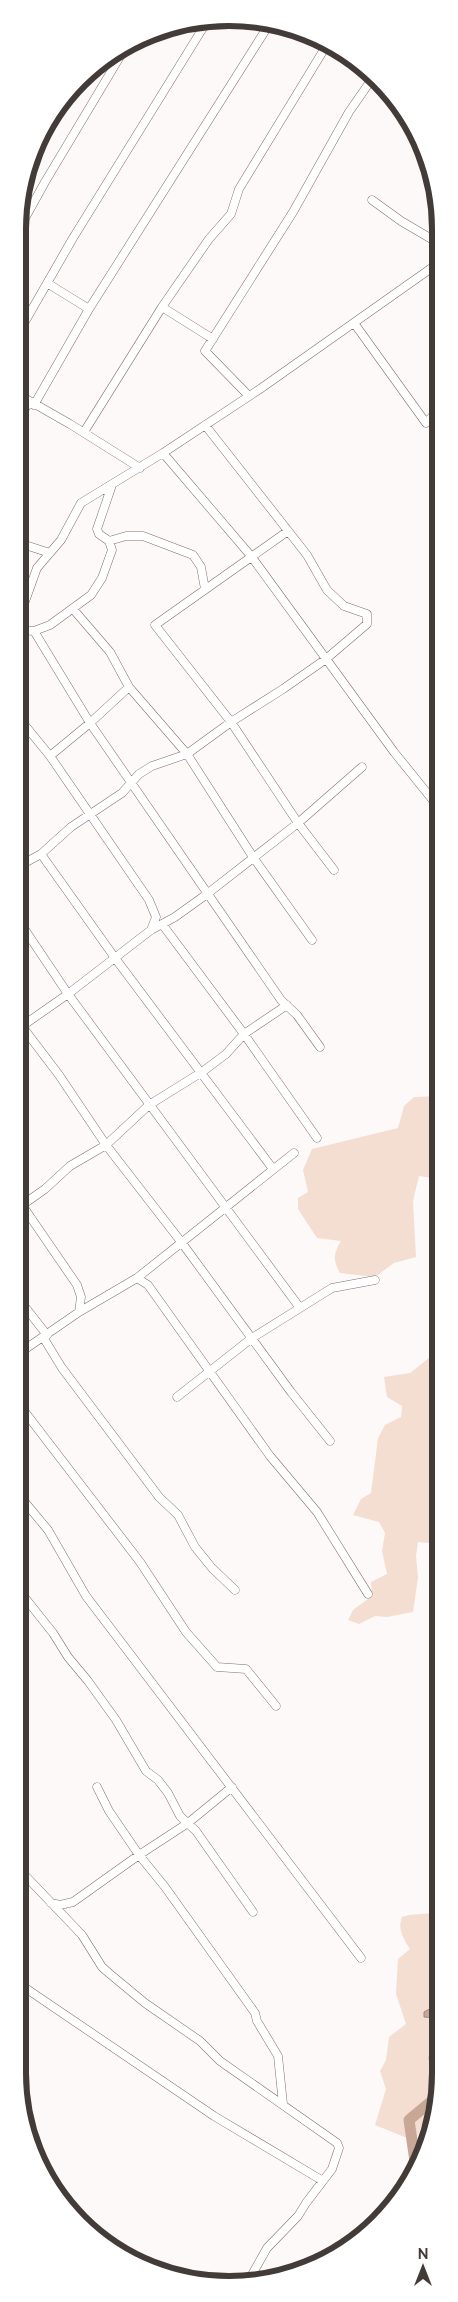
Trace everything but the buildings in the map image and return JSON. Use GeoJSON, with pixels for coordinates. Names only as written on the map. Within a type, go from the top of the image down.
{"type":"FeatureCollection","features":[{"type":"Feature","properties":{"kind":"street"},"geometry":{"type":"LineString","coordinates":[[26,320],[203,28]]}},
{"type":"Feature","properties":{"kind":"street"},"geometry":{"type":"LineString","coordinates":[[26,410],[266,30]]}},
{"type":"Feature","properties":{"kind":"street"},"geometry":{"type":"LineString","coordinates":[[84,432],[162,307],[208,239],[231,214],[239,189],[324,50]]}},
{"type":"Feature","properties":{"kind":"street"},"geometry":{"type":"LineString","coordinates":[[27,214],[119,58]]}},
{"type":"Feature","properties":{"kind":"street"},"geometry":{"type":"LineString","coordinates":[[250,396],[205,351],[293,212],[349,112],[369,83]]}},
{"type":"Feature","properties":{"kind":"street"},"geometry":{"type":"LineString","coordinates":[[372,200],[401,221],[432,239]]}},
{"type":"Feature","properties":{"kind":"street"},"geometry":{"type":"LineString","coordinates":[[26,599],[37,568],[61,540],[80,503],[140,468],[250,396],[432,268]]}},
{"type":"Feature","properties":{"kind":"street"},"geometry":{"type":"LineString","coordinates":[[47,283],[89,309]]}},
{"type":"Feature","properties":{"kind":"street"},"geometry":{"type":"LineString","coordinates":[[162,307],[213,339]]}},
{"type":"Feature","properties":{"kind":"street"},"geometry":{"type":"LineString","coordinates":[[354,323],[426,423],[432,417]]}},
{"type":"Feature","properties":{"kind":"street"},"geometry":{"type":"LineString","coordinates":[[26,400],[84,432],[140,468]]}},
{"type":"Feature","properties":{"kind":"street"},"geometry":{"type":"LineString","coordinates":[[26,862],[41,854],[71,827],[122,794],[130,782],[152,766],[187,754],[231,722],[326,659],[367,624],[368,617],[364,612],[344,606],[327,590],[307,555],[205,425]]}},
{"type":"Feature","properties":{"kind":"street"},"geometry":{"type":"LineString","coordinates":[[163,453],[251,556],[394,752],[432,799]]}},
{"type":"Feature","properties":{"kind":"street"},"geometry":{"type":"LineString","coordinates":[[26,630],[34,631],[50,625],[91,595],[102,578],[112,550],[109,541],[99,534],[97,529],[112,485]]}},
{"type":"Feature","properties":{"kind":"street"},"geometry":{"type":"LineString","coordinates":[[288,532],[251,556],[155,625],[231,722],[298,823],[334,870]]}},
{"type":"Feature","properties":{"kind":"street"},"geometry":{"type":"LineString","coordinates":[[109,541],[126,536],[143,536],[193,555],[202,566],[205,589]]}},
{"type":"Feature","properties":{"kind":"street"},"geometry":{"type":"LineString","coordinates":[[26,545],[50,553]]}},
{"type":"Feature","properties":{"kind":"street"},"geometry":{"type":"LineString","coordinates":[[73,609],[110,652],[129,687],[187,754],[253,857],[312,940]]}},
{"type":"Feature","properties":{"kind":"street"},"geometry":{"type":"LineString","coordinates":[[34,631],[90,723],[130,782],[287,1005],[297,1015],[320,1047]]}},
{"type":"Feature","properties":{"kind":"street"},"geometry":{"type":"LineString","coordinates":[[50,756],[129,687]]}},
{"type":"Feature","properties":{"kind":"street"},"geometry":{"type":"LineString","coordinates":[[26,727],[50,756],[154,908],[156,917],[151,930]]}},
{"type":"Feature","properties":{"kind":"street"},"geometry":{"type":"LineString","coordinates":[[26,1021],[68,994],[151,930],[208,894],[298,823],[362,767]]}},
{"type":"Feature","properties":{"kind":"street"},"geometry":{"type":"LineString","coordinates":[[41,854],[115,958],[273,1169]]}},
{"type":"Feature","properties":{"kind":"street"},"geometry":{"type":"LineString","coordinates":[[162,924],[244,1034],[317,1138]]}},
{"type":"Feature","properties":{"kind":"street"},"geometry":{"type":"LineString","coordinates":[[26,931],[68,994],[149,1106],[300,1308]]}},
{"type":"Feature","properties":{"kind":"street"},"geometry":{"type":"LineString","coordinates":[[26,1199],[70,1166],[95,1154],[149,1106],[202,1072],[226,1054],[244,1034],[287,1005]]}},
{"type":"Feature","properties":{"kind":"street"},"geometry":{"type":"LineString","coordinates":[[26,1033],[59,1075],[106,1145],[182,1243],[330,1442]]}},
{"type":"Feature","properties":{"kind":"street"},"geometry":{"type":"LineString","coordinates":[[26,1349],[79,1312],[137,1278],[294,1153]]}},
{"type":"Feature","properties":{"kind":"street"},"geometry":{"type":"LineString","coordinates":[[26,1212],[77,1284],[81,1296],[79,1312]]}},
{"type":"Feature","properties":{"kind":"street"},"geometry":{"type":"LineString","coordinates":[[137,1278],[148,1285],[270,1456],[317,1512],[368,1594]]}},
{"type":"Feature","properties":{"kind":"street"},"geometry":{"type":"LineString","coordinates":[[177,1397],[252,1338],[332,1288],[376,1280]]}},
{"type":"Feature","properties":{"kind":"street"},"geometry":{"type":"LineString","coordinates":[[26,1309],[45,1336],[68,1375],[159,1497],[178,1515],[195,1547],[212,1568],[235,1590]]}},
{"type":"Feature","properties":{"kind":"street"},"geometry":{"type":"LineString","coordinates":[[26,1412],[140,1562],[186,1632],[217,1667],[246,1669],[276,1706]]}},
{"type":"Feature","properties":{"kind":"street"},"geometry":{"type":"LineString","coordinates":[[26,1504],[48,1530],[86,1596],[361,1958]]}},
{"type":"Feature","properties":{"kind":"street"},"geometry":{"type":"LineString","coordinates":[[26,1599],[116,1720],[146,1771],[158,1780],[180,1816],[188,1823],[253,1912]]}},
{"type":"Feature","properties":{"kind":"street"},"geometry":{"type":"LineString","coordinates":[[97,1787],[109,1811],[138,1855],[165,1887],[256,2013],[257,2022],[278,2056],[283,2104]]}},
{"type":"Feature","properties":{"kind":"street"},"geometry":{"type":"LineString","coordinates":[[51,1903],[60,1905],[73,1902],[138,1855],[188,1823],[232,1787]]}},
{"type":"Feature","properties":{"kind":"street"},"geometry":{"type":"LineString","coordinates":[[26,1876],[82,1934],[102,1967],[110,1974],[145,2003],[200,2041],[220,2061],[337,2143],[339,2148],[332,2169],[298,2216],[268,2248],[252,2274]]}},
{"type":"Feature","properties":{"kind":"street"},"geometry":{"type":"LineString","coordinates":[[26,1988],[214,2116],[323,2181]]}},
{"type":"Feature","properties":{"kind":"shaded area"},"geometry":{"type":"Polygon","coordinates":[[[432,1096],[432,1178],[419,1176],[413,1201],[416,1257],[394,1263],[375,1277],[340,1273],[335,1257],[336,1250],[341,1241],[317,1238],[298,1209],[298,1198],[308,1192],[303,1170],[312,1149],[398,1128],[404,1106],[414,1097],[432,1096]]]}},
{"type":"Feature","properties":{"kind":"shaded area"},"geometry":{"type":"Polygon","coordinates":[[[432,1356],[432,1543],[418,1542],[416,1556],[418,1578],[413,1612],[387,1617],[375,1616],[359,1624],[348,1620],[353,1610],[372,1596],[371,1582],[387,1574],[382,1551],[385,1533],[379,1522],[353,1515],[361,1499],[371,1493],[378,1438],[385,1425],[401,1417],[402,1406],[387,1397],[384,1377],[410,1373],[432,1356]]]}},
{"type":"Feature","properties":{"kind":"shaded area"},"geometry":{"type":"Polygon","coordinates":[[[432,1913],[432,2073],[430,2099],[425,2125],[422,2125],[417,2137],[407,2138],[375,2125],[386,2089],[380,2071],[386,2060],[389,2037],[406,2024],[396,1994],[398,1959],[410,1949],[400,1926],[402,1917],[432,1913]]]}},
{"type":"Feature","properties":{"kind":"shaded area"},"geometry":{"type":"Polygon","coordinates":[[[26,1970],[27,2000],[26,2002],[26,1970]]]}},
{"type":"Feature","properties":{"kind":"shaded area"},"geometry":{"type":"Polygon","coordinates":[[[432,2008],[432,2018],[424,2017],[424,2012],[432,2008]]]}},
{"type":"Feature","properties":{"kind":"waterway"},"geometry":{"type":"LineString","coordinates":[[414,2155],[409,2120],[429,2103]]}}]}
